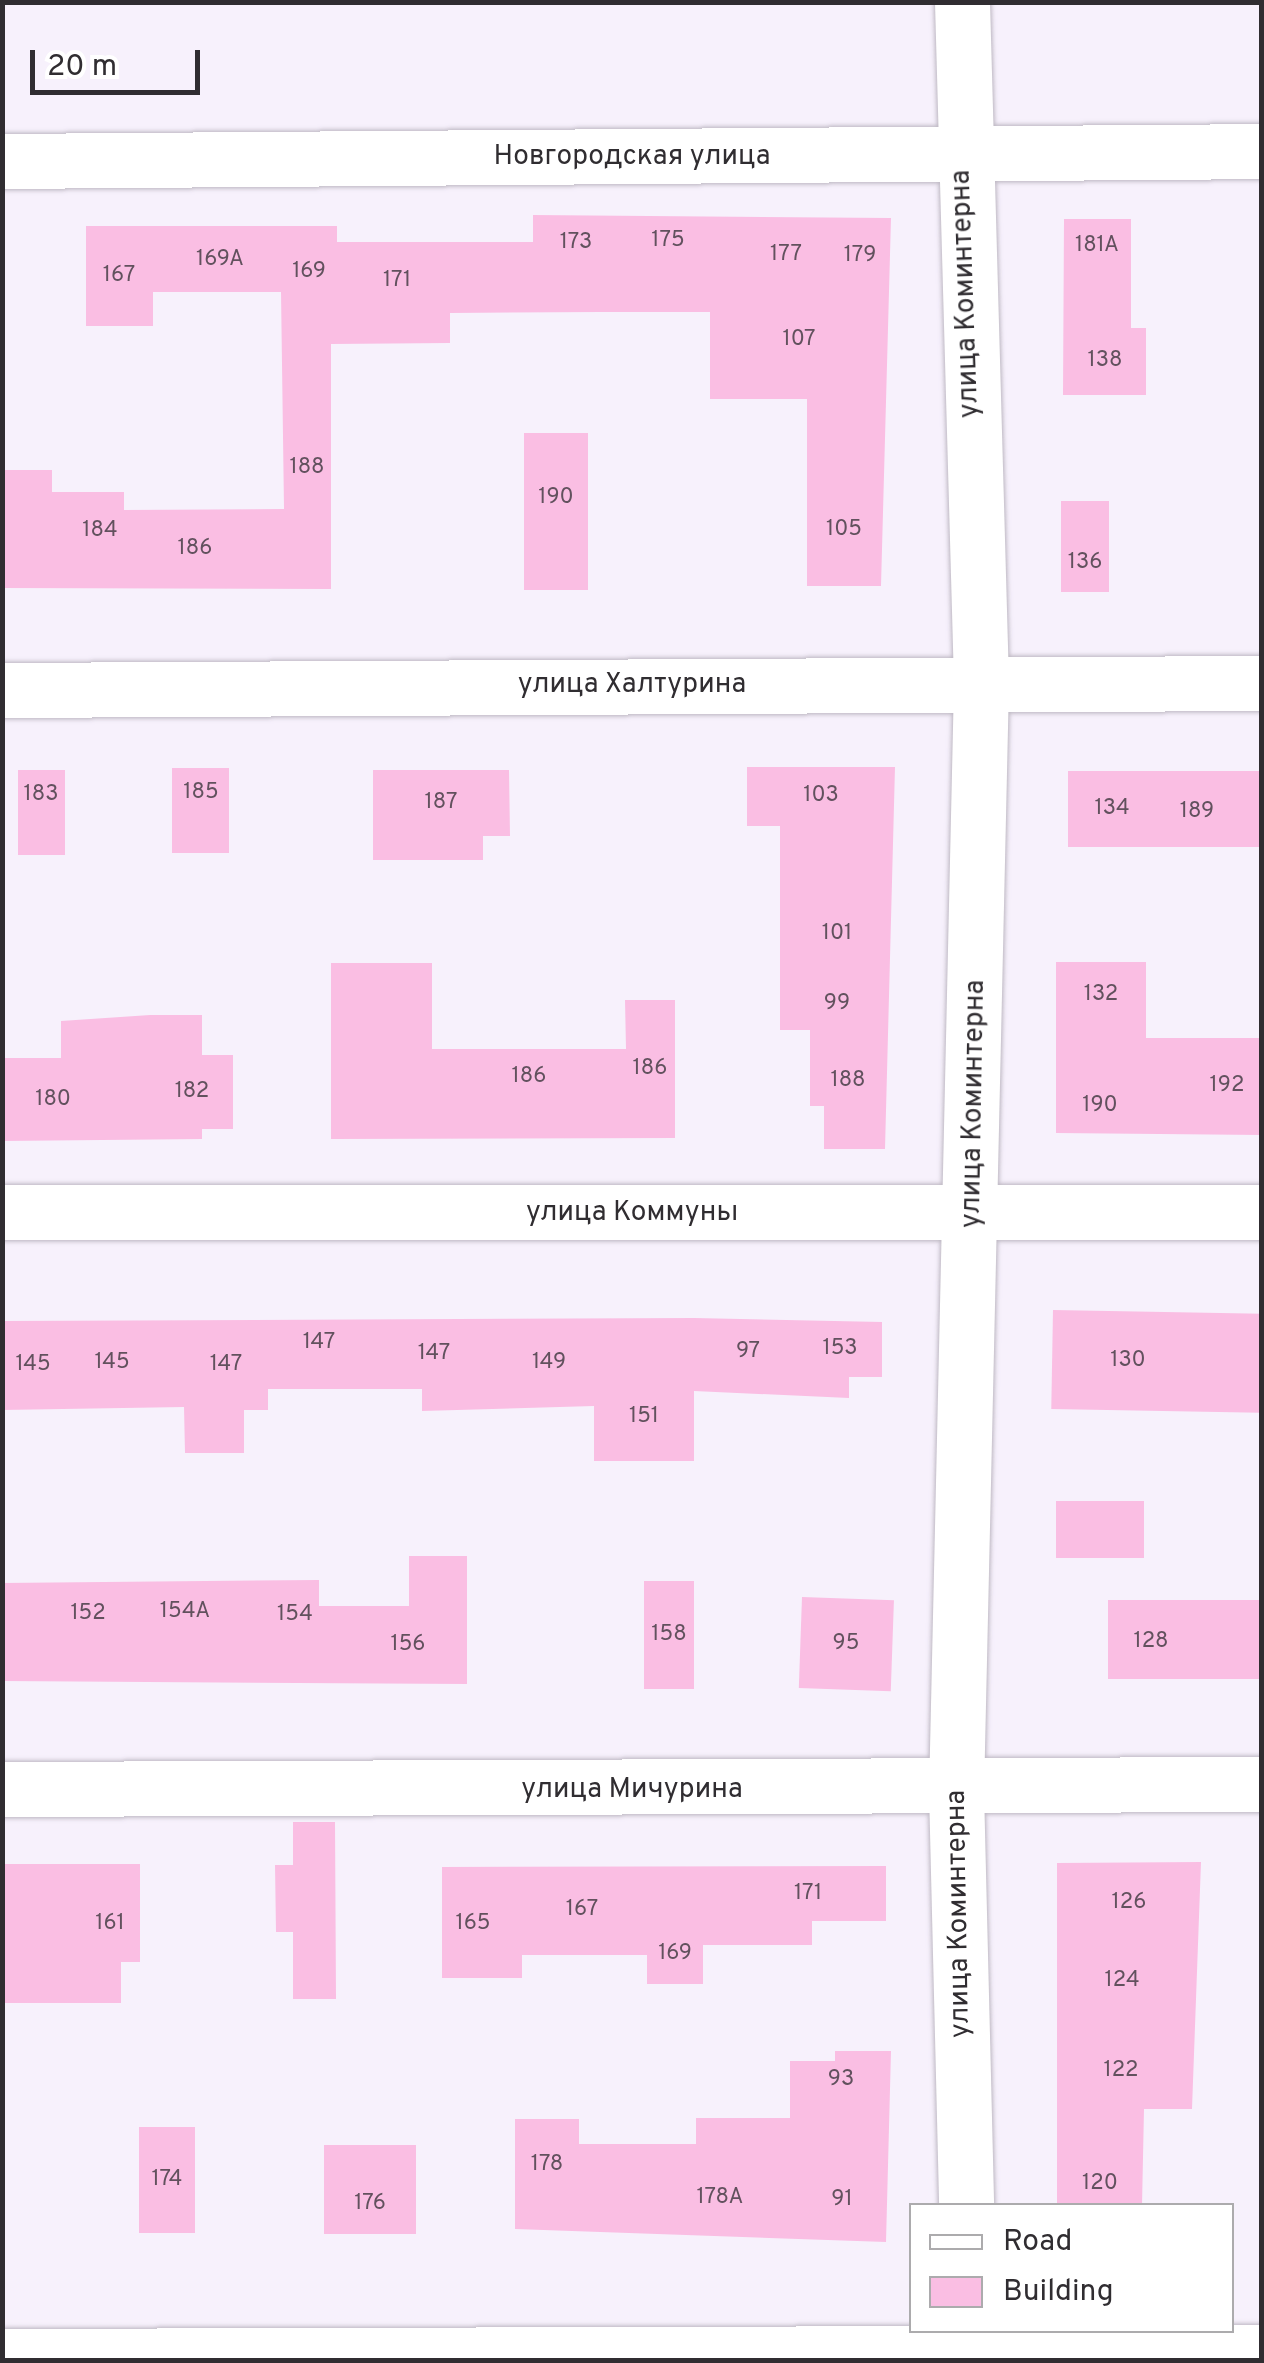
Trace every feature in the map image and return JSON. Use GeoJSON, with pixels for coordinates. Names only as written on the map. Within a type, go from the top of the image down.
{"type":"FeatureCollection","features":[{"type":"Feature","properties":{"kind":"street","name":"улица Коминтерна"},"geometry":{"type":"LineString","coordinates":[[962,2],[961,154],[981,683],[956,1790],[966,2203]]}},
{"type":"Feature","properties":{"kind":"street","name":"Новгородская улица"},"geometry":{"type":"LineString","coordinates":[[2,161],[1262,150]]}},
{"type":"Feature","properties":{"kind":"street","name":"улица Халтурина"},"geometry":{"type":"LineString","coordinates":[[2,690],[1262,684]]}},
{"type":"Feature","properties":{"kind":"street","name":"улица Коммуны"},"geometry":{"type":"LineString","coordinates":[[2,1212],[1262,1212]]}},
{"type":"Feature","properties":{"kind":"street","name":"улица Мичурина"},"geometry":{"type":"LineString","coordinates":[[2,1789],[956,1790],[1262,1784]]}},
{"type":"Feature","properties":{"kind":"street"},"geometry":{"type":"LineString","coordinates":[[2,2356],[970,2347],[1262,2352]]}},
{"type":"Feature","properties":{"kind":"building"},"geometry":{"type":"Polygon","coordinates":[[[533,215],[891,218],[881,586],[807,586],[807,399],[710,399],[710,312],[600,312],[450,313],[450,343],[331,344],[331,589],[2,588],[2,470],[52,470],[52,492],[124,492],[124,510],[284,509],[281,292],[153,292],[153,326],[86,326],[86,226],[337,226],[337,242],[533,242],[533,215]]]}},
{"type":"Feature","properties":{"kind":"building"},"geometry":{"type":"Polygon","coordinates":[[[1064,219],[1131,219],[1131,328],[1146,328],[1146,395],[1063,395],[1064,219]]]}},
{"type":"Feature","properties":{"kind":"building"},"geometry":{"type":"Polygon","coordinates":[[[524,433],[588,433],[588,590],[524,590],[524,433]]]}},
{"type":"Feature","properties":{"kind":"building"},"geometry":{"type":"Polygon","coordinates":[[[1061,501],[1109,501],[1109,592],[1061,592],[1061,501]]]}},
{"type":"Feature","properties":{"kind":"building"},"geometry":{"type":"Polygon","coordinates":[[[747,767],[895,767],[885,1149],[824,1149],[824,1106],[810,1106],[810,1030],[780,1030],[780,826],[747,826],[747,767]]]}},
{"type":"Feature","properties":{"kind":"building"},"geometry":{"type":"Polygon","coordinates":[[[172,768],[229,768],[229,853],[172,853],[172,768]]]}},
{"type":"Feature","properties":{"kind":"building"},"geometry":{"type":"Polygon","coordinates":[[[18,770],[65,770],[65,855],[18,855],[18,770]]]}},
{"type":"Feature","properties":{"kind":"building"},"geometry":{"type":"Polygon","coordinates":[[[373,770],[509,770],[510,836],[483,836],[483,860],[373,860],[373,770]]]}},
{"type":"Feature","properties":{"kind":"building"},"geometry":{"type":"Polygon","coordinates":[[[1068,771],[1262,771],[1262,847],[1068,847],[1068,771]]]}},
{"type":"Feature","properties":{"kind":"building"},"geometry":{"type":"Polygon","coordinates":[[[1056,962],[1146,962],[1146,1038],[1262,1038],[1262,1135],[1056,1133],[1056,962]]]}},
{"type":"Feature","properties":{"kind":"building"},"geometry":{"type":"Polygon","coordinates":[[[331,963],[432,963],[432,1049],[626,1049],[625,1000],[675,1000],[675,1138],[331,1139],[331,963]]]}},
{"type":"Feature","properties":{"kind":"building"},"geometry":{"type":"Polygon","coordinates":[[[202,1015],[202,1055],[233,1055],[233,1129],[202,1129],[202,1139],[2,1141],[2,1058],[61,1058],[61,1021],[202,1015]]]}},
{"type":"Feature","properties":{"kind":"building"},"geometry":{"type":"Polygon","coordinates":[[[1053,1310],[1262,1314],[1260,1413],[1051,1409],[1053,1310]]]}},
{"type":"Feature","properties":{"kind":"building"},"geometry":{"type":"Polygon","coordinates":[[[694,1318],[882,1322],[882,1377],[849,1377],[849,1398],[694,1391],[694,1461],[594,1461],[594,1406],[422,1411],[422,1389],[268,1389],[268,1410],[244,1410],[244,1453],[185,1453],[184,1407],[2,1410],[2,1321],[694,1318]]]}},
{"type":"Feature","properties":{"kind":"building"},"geometry":{"type":"Polygon","coordinates":[[[1056,1501],[1144,1501],[1144,1558],[1056,1558],[1056,1501]]]}},
{"type":"Feature","properties":{"kind":"building"},"geometry":{"type":"Polygon","coordinates":[[[409,1556],[467,1556],[467,1684],[2,1681],[2,1583],[319,1580],[319,1606],[409,1606],[409,1556]]]}},
{"type":"Feature","properties":{"kind":"building"},"geometry":{"type":"Polygon","coordinates":[[[644,1581],[694,1581],[694,1689],[644,1689],[644,1581]]]}},
{"type":"Feature","properties":{"kind":"building"},"geometry":{"type":"Polygon","coordinates":[[[802,1597],[894,1600],[891,1691],[799,1688],[802,1597]]]}},
{"type":"Feature","properties":{"kind":"building"},"geometry":{"type":"Polygon","coordinates":[[[1108,1600],[1262,1600],[1262,1679],[1108,1679],[1108,1600]]]}},
{"type":"Feature","properties":{"kind":"building"},"geometry":{"type":"Polygon","coordinates":[[[293,1822],[335,1822],[336,1999],[293,1999],[293,1932],[276,1932],[275,1865],[293,1865],[293,1822]]]}},
{"type":"Feature","properties":{"kind":"building"},"geometry":{"type":"Polygon","coordinates":[[[1201,1862],[1192,2109],[1144,2109],[1142,2203],[1057,2203],[1057,1863],[1201,1862]]]}},
{"type":"Feature","properties":{"kind":"building"},"geometry":{"type":"Polygon","coordinates":[[[2,1864],[140,1864],[140,1962],[121,1962],[121,2003],[2,2003],[2,1864]]]}},
{"type":"Feature","properties":{"kind":"building"},"geometry":{"type":"Polygon","coordinates":[[[886,1866],[886,1921],[812,1921],[812,1945],[703,1945],[703,1984],[647,1984],[647,1955],[522,1955],[522,1978],[442,1978],[442,1867],[886,1866]]]}},
{"type":"Feature","properties":{"kind":"building"},"geometry":{"type":"Polygon","coordinates":[[[835,2051],[891,2051],[886,2242],[515,2229],[515,2119],[579,2119],[579,2144],[696,2144],[696,2118],[790,2118],[790,2061],[835,2061],[835,2051]]]}},
{"type":"Feature","properties":{"kind":"building"},"geometry":{"type":"Polygon","coordinates":[[[139,2127],[195,2127],[195,2233],[139,2233],[139,2127]]]}},
{"type":"Feature","properties":{"kind":"building"},"geometry":{"type":"Polygon","coordinates":[[[324,2145],[416,2145],[416,2234],[324,2234],[324,2145]]]}}]}
